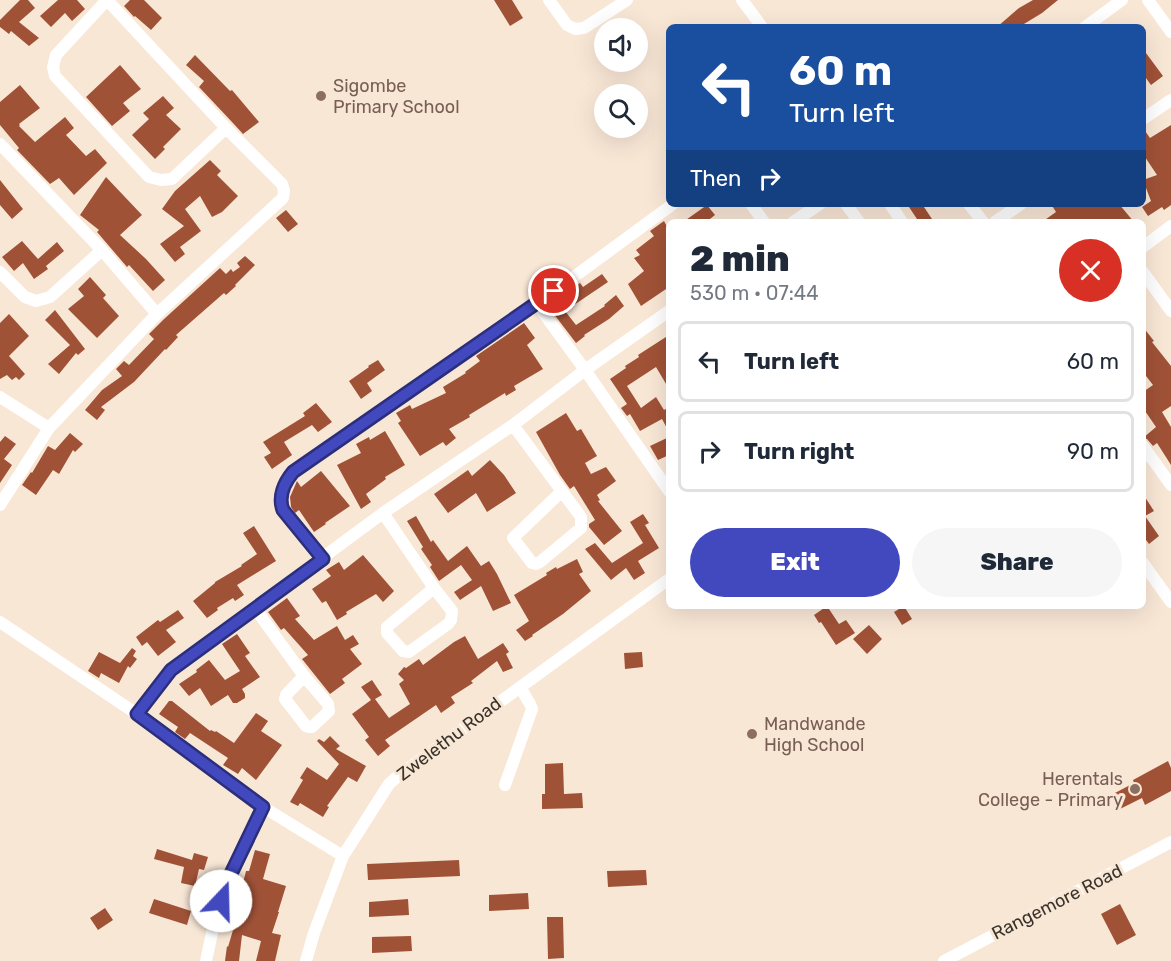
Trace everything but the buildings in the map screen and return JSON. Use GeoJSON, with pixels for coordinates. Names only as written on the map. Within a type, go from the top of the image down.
{"type":"FeatureCollection","features":[{"type":"Feature","properties":{"kind":"street"},"geometry":{"type":"LineString","coordinates":[[0,506],[49,428],[157,314],[283,198],[284,191],[282,184],[226,128],[107,0],[56,55],[53,67],[55,76],[149,177],[161,180],[172,179],[226,128]]}},
{"type":"Feature","properties":{"kind":"street"},"geometry":{"type":"LineString","coordinates":[[549,0],[567,25],[575,28],[585,28],[627,0]]}},
{"type":"Feature","properties":{"kind":"street"},"geometry":{"type":"LineString","coordinates":[[742,0],[760,24]]}},
{"type":"Feature","properties":{"kind":"street"},"geometry":{"type":"LineString","coordinates":[[1089,24],[1122,0]]}},
{"type":"Feature","properties":{"kind":"street"},"geometry":{"type":"LineString","coordinates":[[1148,0],[1171,32]]}},
{"type":"Feature","properties":{"kind":"street"},"geometry":{"type":"LineString","coordinates":[[1146,117],[1171,100]]}},
{"type":"Feature","properties":{"kind":"street"},"geometry":{"type":"LineString","coordinates":[[0,144],[102,250],[157,314]]}},
{"type":"Feature","properties":{"kind":"street"},"geometry":{"type":"LineString","coordinates":[[323,559],[283,510],[280,502],[293,472],[537,304],[669,207]]}},
{"type":"Feature","properties":{"kind":"street"},"geometry":{"type":"LineString","coordinates":[[798,219],[816,207]]}},
{"type":"Feature","properties":{"kind":"street"},"geometry":{"type":"LineString","coordinates":[[999,219],[1017,207]]}},
{"type":"Feature","properties":{"kind":"street"},"geometry":{"type":"LineString","coordinates":[[1146,245],[1171,226]]}},
{"type":"Feature","properties":{"kind":"street"},"geometry":{"type":"LineString","coordinates":[[0,272],[25,297],[36,302],[50,297],[102,250]]}},
{"type":"Feature","properties":{"kind":"street"},"geometry":{"type":"LineString","coordinates":[[1146,276],[1171,311]]}},
{"type":"Feature","properties":{"kind":"street"},"geometry":{"type":"LineString","coordinates":[[537,304],[666,488]]}},
{"type":"Feature","properties":{"kind":"street"},"geometry":{"type":"LineString","coordinates":[[137,714],[171,670],[383,513],[513,425],[585,370],[666,313]]}},
{"type":"Feature","properties":{"kind":"street"},"geometry":{"type":"LineString","coordinates":[[0,397],[49,428]]}},
{"type":"Feature","properties":{"kind":"street"},"geometry":{"type":"LineString","coordinates":[[513,425],[581,517],[581,528],[540,562],[532,563],[513,538],[561,492]]}},
{"type":"Feature","properties":{"kind":"street"},"geometry":{"type":"LineString","coordinates":[[1146,450],[1171,485]]}},
{"type":"Feature","properties":{"kind":"street"},"geometry":{"type":"LineString","coordinates":[[383,513],[452,611],[451,620],[407,653],[387,633],[387,627],[434,588]]}},
{"type":"Feature","properties":{"kind":"street"},"geometry":{"type":"LineString","coordinates":[[1146,567],[1171,602]]}},
{"type":"Feature","properties":{"kind":"street","name":"Zwelethu Road"},"geometry":{"type":"LineString","coordinates":[[306,961],[343,856],[389,784],[666,581]]}},
{"type":"Feature","properties":{"kind":"street"},"geometry":{"type":"LineString","coordinates":[[255,608],[304,676]]}},
{"type":"Feature","properties":{"kind":"street"},"geometry":{"type":"LineString","coordinates":[[0,622],[137,714],[263,807],[343,856]]}},
{"type":"Feature","properties":{"kind":"street"},"geometry":{"type":"LineString","coordinates":[[505,785],[532,709],[520,687]]}},
{"type":"Feature","properties":{"kind":"street"},"geometry":{"type":"LineString","coordinates":[[206,961],[215,919],[226,884],[263,807]]}},
{"type":"Feature","properties":{"kind":"street","name":"Rangemore Road"},"geometry":{"type":"LineString","coordinates":[[944,961],[1171,842]]}},
{"type":"Feature","properties":{"kind":"place","name":"Sigombe Primary School"},"geometry":{"type":"Point","coordinates":[321,96]}},
{"type":"Feature","properties":{"kind":"place","name":"Mandwande High School"},"geometry":{"type":"Point","coordinates":[752,734]}},
{"type":"Feature","properties":{"kind":"place","name":"Herentals College - Primary"},"geometry":{"type":"Point","coordinates":[1135,789]}},
{"type":"Feature","properties":{"kind":"route"},"geometry":{"type":"LineString","coordinates":[[221,901],[226,884],[263,807],[137,714],[171,670],[323,559],[283,510],[280,502],[286,483],[293,472],[554,291]]}}]}
